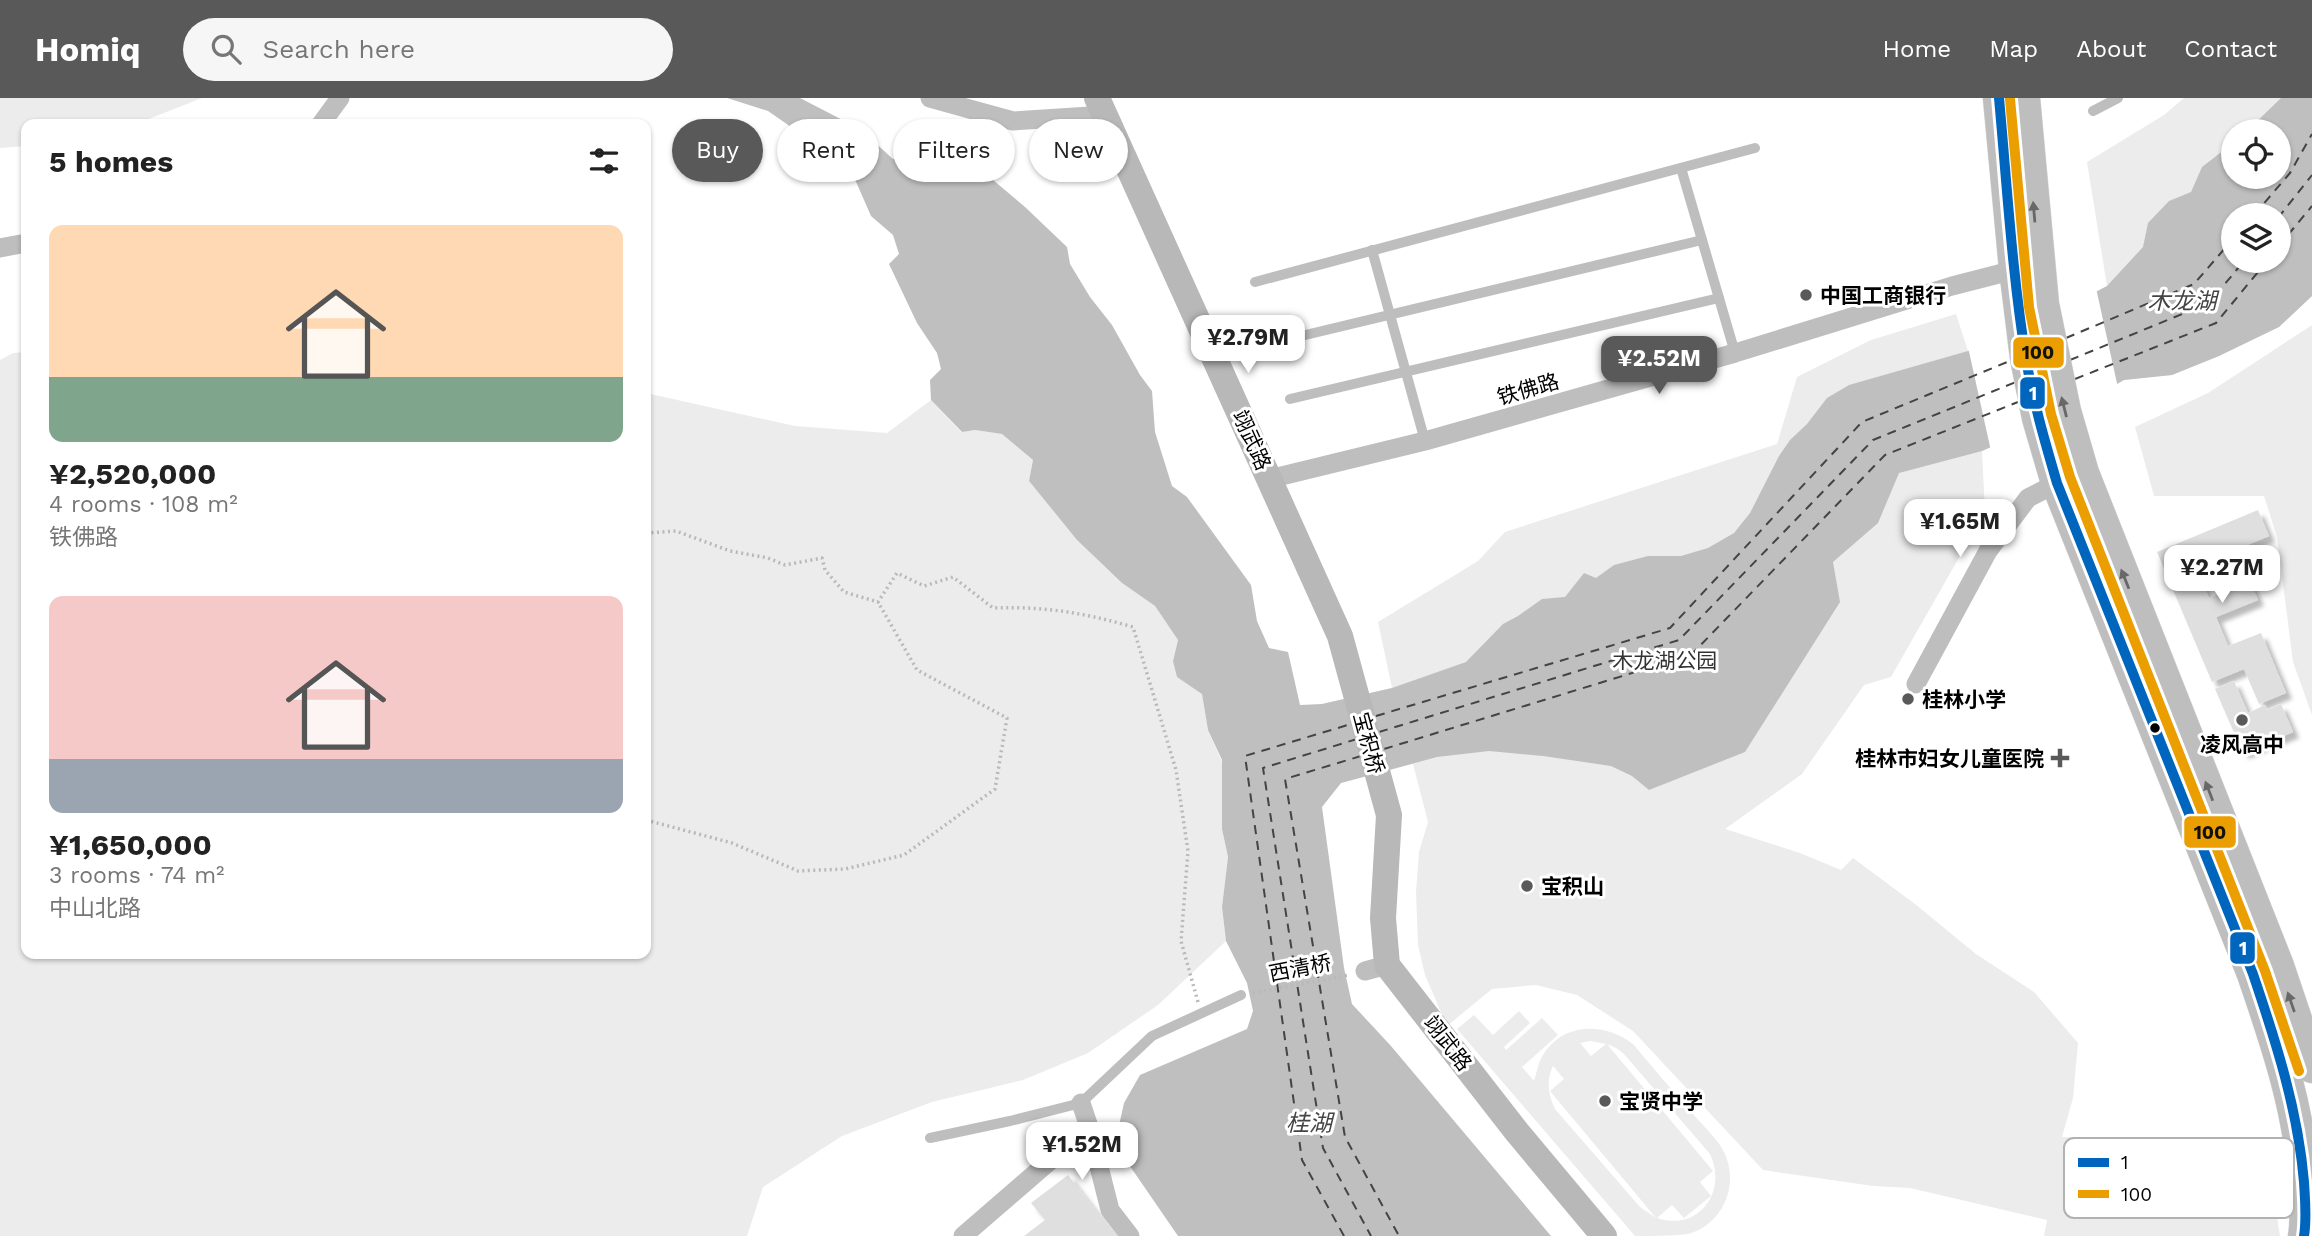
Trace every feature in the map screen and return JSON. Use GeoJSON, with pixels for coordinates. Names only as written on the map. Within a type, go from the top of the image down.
{"type":"FeatureCollection","features":[{"type":"Feature","properties":{"kind":"highway"},"geometry":{"type":"LineString","coordinates":[[2000,98],[2031,306],[2065,411],[2070,478],[2273,1034],[2292,1099],[2303,1162],[2306,1224],[2304,1236]]}},
{"type":"Feature","properties":{"kind":"highway"},"geometry":{"type":"LineString","coordinates":[[2024,98],[2027,267]]}},
{"type":"Feature","properties":{"kind":"highway"},"geometry":{"type":"LineString","coordinates":[[2070,478],[2278,966],[2312,1068]]}},
{"type":"Feature","properties":{"kind":"main road","name":"翊武路"},"geometry":{"type":"LineString","coordinates":[[1101,106],[1340,636],[1350,670]]}},
{"type":"Feature","properties":{"kind":"main road","name":"宝积桥"},"geometry":{"type":"LineString","coordinates":[[1350,670],[1389,816],[1383,918],[1376,968]]}},
{"type":"Feature","properties":{"kind":"main road","name":"翊武路"},"geometry":{"type":"LineString","coordinates":[[1376,968],[1604,1236]]}},
{"type":"Feature","properties":{"kind":"street"},"geometry":{"type":"LineString","coordinates":[[325,119],[340,98]]}},
{"type":"Feature","properties":{"kind":"street"},"geometry":{"type":"LineString","coordinates":[[930,98],[1013,121],[1101,106]]}},
{"type":"Feature","properties":{"kind":"street"},"geometry":{"type":"LineString","coordinates":[[0,248],[21,244]]}},
{"type":"Feature","properties":{"kind":"street","name":"铁佛路"},"geometry":{"type":"LineString","coordinates":[[1269,479],[1425,442],[2027,267]]}},
{"type":"Feature","properties":{"kind":"street"},"geometry":{"type":"LineString","coordinates":[[1916,684],[1988,551],[2028,498],[2070,478]]}},
{"type":"Feature","properties":{"kind":"street"},"geometry":{"type":"LineString","coordinates":[[1081,1103],[1110,1210],[1130,1236]]}},
{"type":"Feature","properties":{"kind":"street"},"geometry":{"type":"LineString","coordinates":[[963,1236],[1089,1127]]}},
{"type":"Feature","properties":{"kind":"lane"},"geometry":{"type":"LineString","coordinates":[[2093,111],[2118,98]]}},
{"type":"Feature","properties":{"kind":"lane"},"geometry":{"type":"LineString","coordinates":[[1255,282],[1755,148]]}},
{"type":"Feature","properties":{"kind":"lane"},"geometry":{"type":"LineString","coordinates":[[1681,168],[1735,353]]}},
{"type":"Feature","properties":{"kind":"lane"},"geometry":{"type":"LineString","coordinates":[[1272,343],[1702,240]]}},
{"type":"Feature","properties":{"kind":"lane"},"geometry":{"type":"LineString","coordinates":[[1372,250],[1425,442]]}},
{"type":"Feature","properties":{"kind":"lane"},"geometry":{"type":"LineString","coordinates":[[1290,399],[1719,298]]}},
{"type":"Feature","properties":{"kind":"lane"},"geometry":{"type":"LineString","coordinates":[[930,1138],[1081,1103],[1152,1036],[1241,995]]}},
{"type":"Feature","properties":{"kind":"path"},"geometry":{"type":"LineString","coordinates":[[651,533],[676,531],[730,551],[768,558],[785,565],[822,558],[825,570],[844,592],[878,602],[917,670],[1007,718],[995,789],[904,855],[845,869],[798,871],[732,843],[651,821]]}},
{"type":"Feature","properties":{"kind":"path"},"geometry":{"type":"LineString","coordinates":[[878,602],[897,573],[924,586],[953,577],[993,608],[1025,607],[1090,614],[1133,627],[1175,770],[1188,851],[1181,941],[1202,1014]]}},
{"type":"Feature","properties":{"kind":"path","name":"西清桥"},"geometry":{"type":"LineString","coordinates":[[1241,995],[1376,968]]}},
{"type":"Feature","properties":{"kind":"green space"},"geometry":{"type":"Polygon","coordinates":[[[0,98],[202,98],[149,119],[21,119],[21,146],[0,148],[0,98]]]}},
{"type":"Feature","properties":{"kind":"green space","name":"木龙湖公园"},"geometry":{"type":"Polygon","coordinates":[[[2184,98],[2312,98],[2312,296],[2279,327],[2219,356],[2172,375],[2124,380],[2057,418],[1982,451],[1985,512],[1891,677],[1864,685],[1802,774],[1725,829],[1800,853],[1841,870],[1853,858],[1976,954],[2034,992],[2078,1043],[2073,1098],[2062,1137],[2101,1138],[2064,1138],[2064,1218],[2277,1218],[2280,1236],[2044,1236],[2047,1220],[1910,1188],[1873,1186],[1763,1170],[1633,1031],[1577,995],[1536,985],[1492,989],[1447,1026],[1425,975],[1418,945],[1416,892],[1419,852],[1428,822],[1413,764],[1341,783],[1322,704],[1392,688],[1378,622],[1478,561],[1505,532],[1777,444],[1797,377],[1871,340],[1956,314],[1968,351],[2037,323],[2107,286],[2087,162],[2164,115],[2184,98]]]}},
{"type":"Feature","properties":{"kind":"green space"},"geometry":{"type":"Polygon","coordinates":[[[2312,325],[2312,715],[2293,662],[2277,537],[2264,496],[2154,496],[2135,427],[2208,393],[2312,325]]]}},
{"type":"Feature","properties":{"kind":"green space"},"geometry":{"type":"Polygon","coordinates":[[[21,352],[21,959],[651,959],[651,394],[795,426],[887,433],[931,400],[961,432],[975,430],[1002,434],[1033,460],[1029,481],[1077,540],[1122,583],[1155,606],[1178,640],[1173,661],[1202,694],[1208,730],[1222,762],[1222,829],[1228,857],[1222,907],[1226,941],[1158,1005],[1088,1053],[1023,1080],[932,1102],[842,1136],[763,1187],[747,1236],[0,1236],[0,360],[13,353],[21,352]]]}},
{"type":"Feature","properties":{"kind":"green space"},"geometry":{"type":"Polygon","coordinates":[[[1519,1011],[1530,1023],[1504,1047],[1506,1050],[1542,1018],[1558,1035],[1522,1067],[1534,1081],[1541,1058],[1551,1044],[1573,1031],[1597,1029],[1622,1037],[1633,1044],[1724,1152],[1730,1177],[1729,1190],[1719,1213],[1711,1222],[1688,1234],[1635,1236],[1457,1029],[1474,1015],[1493,1035],[1519,1011]],[[1590,1041],[1580,1043],[1591,1056],[1606,1044],[1590,1041]],[[1607,1044],[1713,1171],[1700,1182],[1711,1196],[1684,1218],[1672,1205],[1657,1218],[1672,1221],[1685,1219],[1697,1214],[1706,1206],[1712,1195],[1715,1168],[1710,1154],[1624,1054],[1607,1044]],[[1553,1066],[1549,1087],[1551,1098],[1555,1109],[1640,1207],[1656,1218],[1550,1091],[1564,1079],[1553,1066]]]}},
{"type":"Feature","properties":{"kind":"water"},"geometry":{"type":"Polygon","coordinates":[[[727,98],[800,98],[841,119],[780,119],[768,111],[727,98]]]}},
{"type":"Feature","properties":{"kind":"water"},"geometry":{"type":"Polygon","coordinates":[[[2281,98],[2312,98],[2312,296],[2279,327],[2219,356],[2172,375],[2124,380],[2057,418],[1982,451],[1899,473],[1878,523],[1833,562],[1840,602],[1745,752],[1649,790],[1632,776],[1611,766],[1489,751],[1437,757],[1341,783],[1322,807],[1344,968],[1352,1004],[1391,1046],[1551,1236],[1178,1236],[1123,1156],[1118,1130],[1124,1103],[1140,1075],[1247,1029],[1253,1011],[1247,983],[1226,941],[1222,907],[1228,857],[1222,829],[1222,760],[1208,730],[1202,694],[1177,677],[1173,661],[1178,640],[1155,606],[1122,583],[1077,540],[1029,481],[1033,460],[1002,434],[975,430],[962,432],[931,400],[930,380],[941,369],[937,353],[917,323],[889,264],[899,254],[893,235],[871,216],[856,182],[879,182],[879,146],[893,159],[893,182],[995,182],[1067,247],[1070,264],[1090,297],[1112,325],[1152,391],[1155,432],[1172,486],[1187,497],[1251,585],[1257,621],[1269,648],[1288,652],[1300,705],[1322,704],[1392,688],[1466,662],[1503,624],[1542,599],[1565,597],[1584,573],[1596,578],[1614,565],[1648,556],[1681,556],[1708,548],[1734,533],[1750,513],[1790,440],[1807,424],[1827,398],[1849,385],[1968,351],[2037,323],[2107,286],[2143,247],[2148,223],[2169,201],[2191,192],[2202,167],[2221,152],[2221,189],[2291,189],[2291,119],[2259,119],[2281,98]]]}},
{"type":"Feature","properties":{"kind":"pier"},"geometry":{"type":"Polygon","coordinates":[[[2096,288],[2118,388],[2058,422],[1991,451],[1968,347],[2036,320],[2096,288]]]}},
{"type":"Feature","properties":{"kind":"building"},"geometry":{"type":"Polygon","coordinates":[[[2258,510],[2269,536],[2196,566],[2209,598],[2250,581],[2258,600],[2216,617],[2228,646],[2261,633],[2286,693],[2259,704],[2244,669],[2212,682],[2157,552],[2258,510]]]}},
{"type":"Feature","properties":{"kind":"building"},"geometry":{"type":"Polygon","coordinates":[[[2234,681],[2248,713],[2265,705],[2267,710],[2281,704],[2293,732],[2243,753],[2215,689],[2234,681]]]}},
{"type":"Feature","properties":{"kind":"building"},"geometry":{"type":"Polygon","coordinates":[[[1068,1175],[1115,1236],[1024,1236],[1045,1220],[1031,1203],[1068,1175]]]}},
{"type":"Feature","properties":{"kind":"ferry route"},"geometry":{"type":"LineString","coordinates":[[2264,203],[2290,173],[2312,134]]}},
{"type":"Feature","properties":{"kind":"ferry route"},"geometry":{"type":"LineString","coordinates":[[2290,203],[2312,175]]}},
{"type":"Feature","properties":{"kind":"ferry route"},"geometry":{"type":"LineString","coordinates":[[2291,231],[2312,206]]}},
{"type":"Feature","properties":{"kind":"ferry route"},"geometry":{"type":"LineString","coordinates":[[2066,338],[2194,284],[2221,253]]}},
{"type":"Feature","properties":{"kind":"ferry route"},"geometry":{"type":"LineString","coordinates":[[2070,360],[2209,303],[2234,273]]}},
{"type":"Feature","properties":{"kind":"ferry route"},"geometry":{"type":"LineString","coordinates":[[2075,379],[2216,323],[2257,273]]}},
{"type":"Feature","properties":{"kind":"ferry route"},"geometry":{"type":"LineString","coordinates":[[1376,716],[1670,628],[1862,422],[2012,360]]}},
{"type":"Feature","properties":{"kind":"ferry route"},"geometry":{"type":"LineString","coordinates":[[1379,732],[1679,640],[1873,440],[2016,382]]}},
{"type":"Feature","properties":{"kind":"ferry route"},"geometry":{"type":"LineString","coordinates":[[1384,749],[1691,655],[1885,455],[2018,402]]}},
{"type":"Feature","properties":{"kind":"ferry route"},"geometry":{"type":"LineString","coordinates":[[1344,1236],[1302,1160],[1245,756],[1351,724]]}},
{"type":"Feature","properties":{"kind":"ferry route"},"geometry":{"type":"LineString","coordinates":[[1357,739],[1263,768],[1323,1148],[1371,1236]]}},
{"type":"Feature","properties":{"kind":"ferry route"},"geometry":{"type":"LineString","coordinates":[[1361,756],[1285,779],[1345,1137],[1399,1236]]}},
{"type":"Feature","properties":{"kind":"transit line","name":"1"},"geometry":{"type":"LineString","coordinates":[[1999,98],[2021,327],[2044,437],[2057,483],[2262,1000],[2285,1076],[2297,1129],[2304,1182],[2304,1236]]}},
{"type":"Feature","properties":{"kind":"transit line","name":"100"},"geometry":{"type":"LineString","coordinates":[[2010,99],[2029,307],[2051,414],[2070,477],[2265,971],[2299,1071]]}},
{"type":"Feature","properties":{"kind":"place","name":"中国工商银行"},"geometry":{"type":"Point","coordinates":[1806,295]}},
{"type":"Feature","properties":{"kind":"place","name":"桂林小学"},"geometry":{"type":"Point","coordinates":[1908,699]}},
{"type":"Feature","properties":{"kind":"place","name":"凌风高中"},"geometry":{"type":"Point","coordinates":[2242,720]}},
{"type":"Feature","properties":{"kind":"place","name":"桂林市妇女儿童医院"},"geometry":{"type":"Point","coordinates":[2060,758]}},
{"type":"Feature","properties":{"kind":"place","name":"宝积山"},"geometry":{"type":"Point","coordinates":[1527,886]}},
{"type":"Feature","properties":{"kind":"place","name":"宝贤中学"},"geometry":{"type":"Point","coordinates":[1605,1101]}},
{"type":"Feature","properties":{"kind":"water label","name":"木龙湖"},"geometry":{"type":"Point","coordinates":[2182,301]}},
{"type":"Feature","properties":{"kind":"water label","name":"桂湖"},"geometry":{"type":"Point","coordinates":[1309,1123]}}]}
